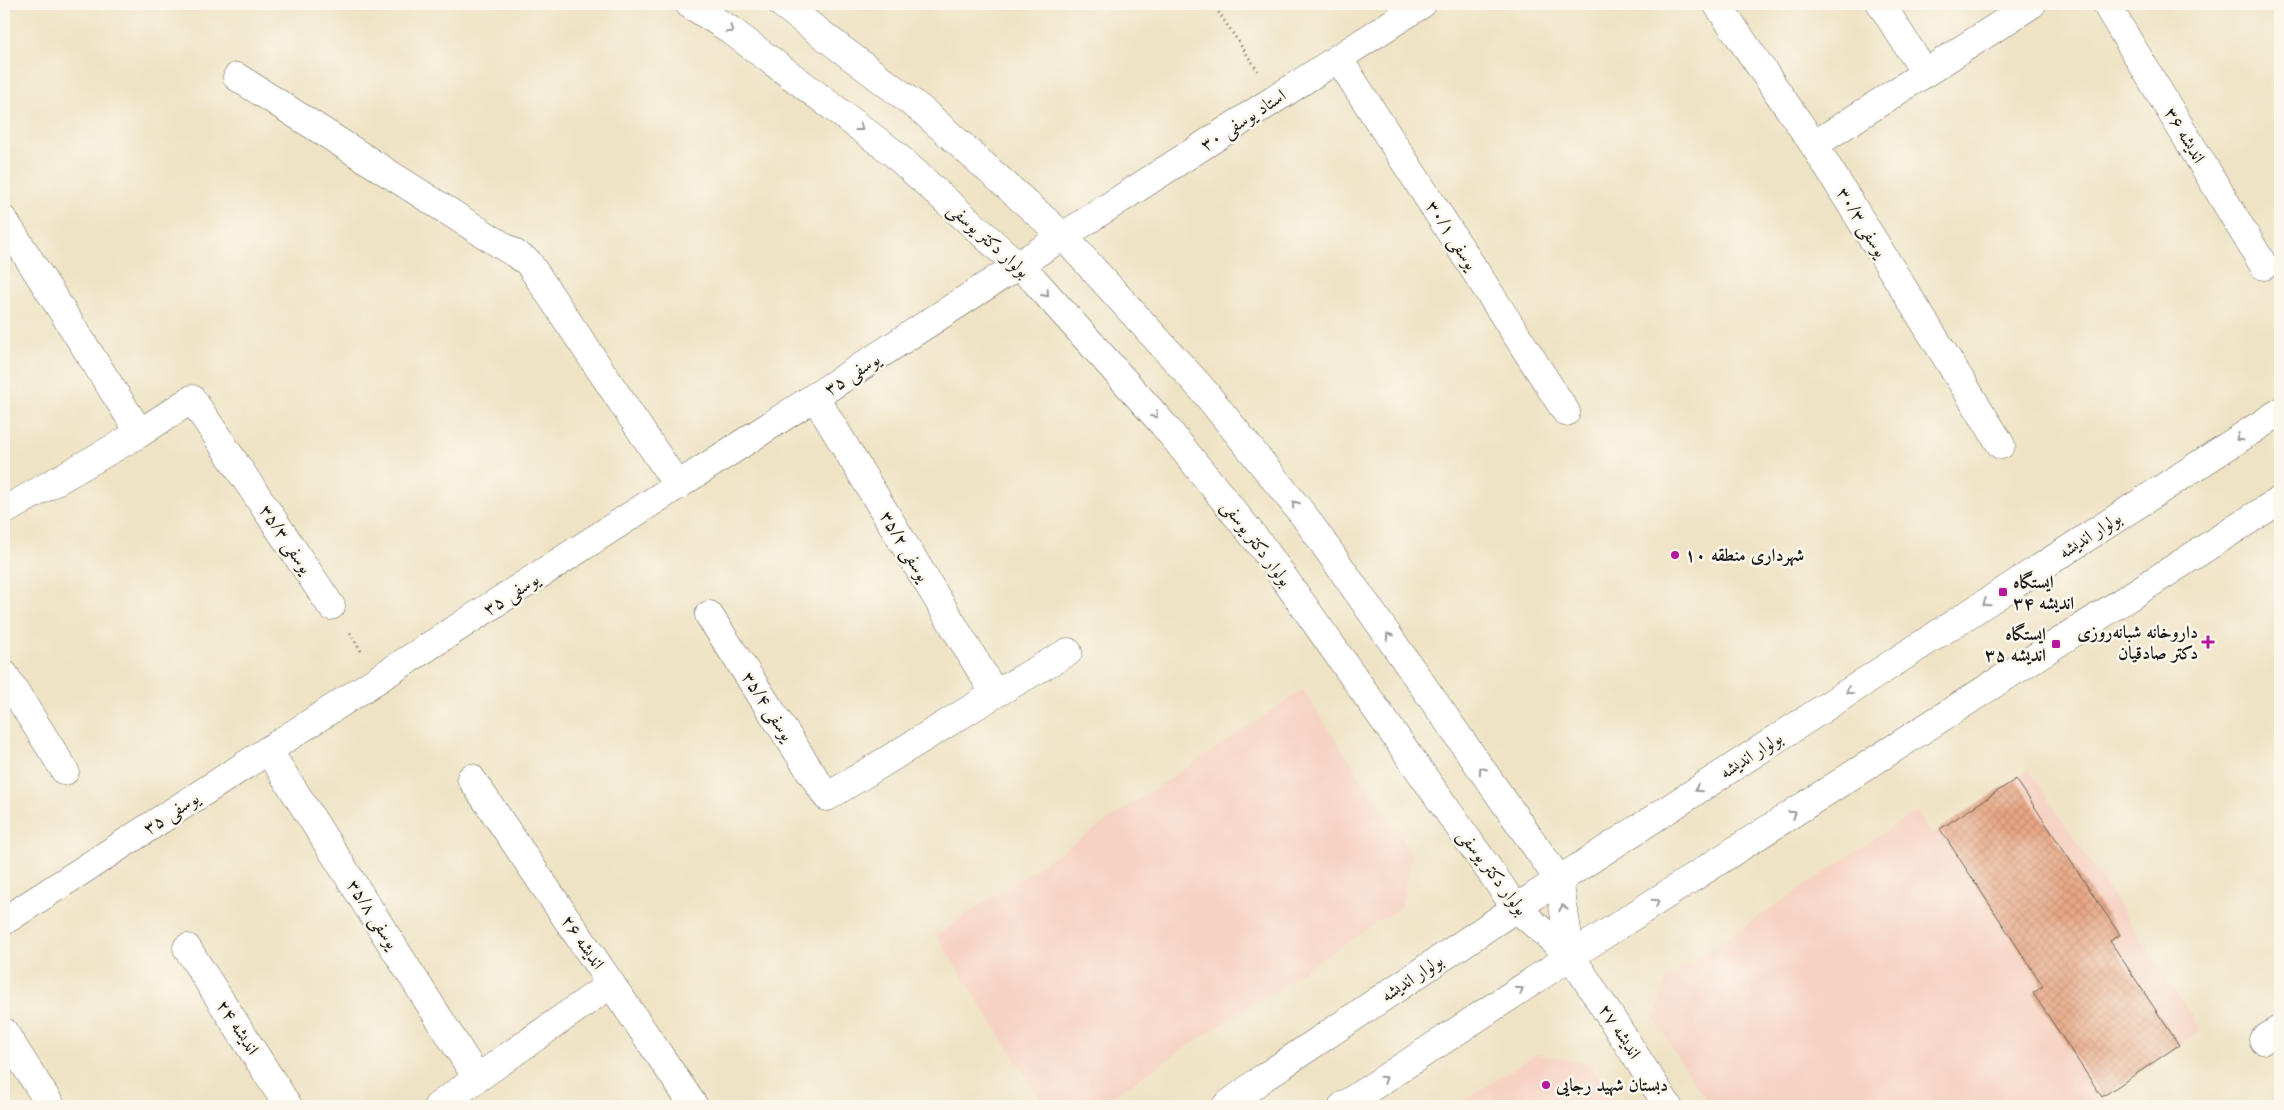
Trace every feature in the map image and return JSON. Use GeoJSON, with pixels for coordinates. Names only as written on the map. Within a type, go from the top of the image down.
{"type":"FeatureCollection","features":[{"type":"Feature","properties":{"kind":"street","name":"بولوار دکتر یوسفی"},"geometry":{"type":"LineString","coordinates":[[689,4],[729,29],[891,151],[1019,266],[1163,424],[1263,548],[1516,908],[1571,956]]}},
{"type":"Feature","properties":{"kind":"street"},"geometry":{"type":"LineString","coordinates":[[782,4],[923,111],[1063,236],[1203,390],[1305,517],[1559,880],[1571,956]]}},
{"type":"Feature","properties":{"kind":"street","name":"استاد یوسفی ۳۰"},"geometry":{"type":"LineString","coordinates":[[1019,266],[1422,4]]}},
{"type":"Feature","properties":{"kind":"street","name":"یوسفی ۳۰/۳"},"geometry":{"type":"LineString","coordinates":[[1717,4],[1814,145],[2001,445]]}},
{"type":"Feature","properties":{"kind":"street"},"geometry":{"type":"LineString","coordinates":[[1881,4],[1925,73]]}},
{"type":"Feature","properties":{"kind":"street"},"geometry":{"type":"LineString","coordinates":[[1814,145],[2032,4]]}},
{"type":"Feature","properties":{"kind":"street","name":"اندیشه ۳۶"},"geometry":{"type":"LineString","coordinates":[[2106,4],[2264,266]]}},
{"type":"Feature","properties":{"kind":"street","name":"یوسفی ۳۰/۱"},"geometry":{"type":"LineString","coordinates":[[1338,58],[1566,412]]}},
{"type":"Feature","properties":{"kind":"street"},"geometry":{"type":"LineString","coordinates":[[237,77],[528,262],[678,486]]}},
{"type":"Feature","properties":{"kind":"street"},"geometry":{"type":"LineString","coordinates":[[4,220],[140,433],[4,511]]}},
{"type":"Feature","properties":{"kind":"street","name":"یوسفی ۳۵"},"geometry":{"type":"LineString","coordinates":[[4,921],[1019,266]]}},
{"type":"Feature","properties":{"kind":"street","name":"یوسفی ۳۵/۲"},"geometry":{"type":"LineString","coordinates":[[815,397],[995,694]]}},
{"type":"Feature","properties":{"kind":"street","name":"یوسفی ۳۵/۳"},"geometry":{"type":"LineString","coordinates":[[140,433],[192,399],[331,606]]}},
{"type":"Feature","properties":{"kind":"street","name":"بولوار اندیشه"},"geometry":{"type":"LineString","coordinates":[[1226,1106],[1264,1078],[1516,908],[2280,412]]}},
{"type":"Feature","properties":{"kind":"street"},"geometry":{"type":"LineString","coordinates":[[1343,1106],[1571,956],[2280,500]]}},
{"type":"Feature","properties":{"kind":"street","name":"یوسفی ۳۵/۴"},"geometry":{"type":"LineString","coordinates":[[709,615],[827,797],[995,694]]}},
{"type":"Feature","properties":{"kind":"street"},"geometry":{"type":"LineString","coordinates":[[995,694],[1068,652]]}},
{"type":"Feature","properties":{"kind":"street"},"geometry":{"type":"LineString","coordinates":[[4,674],[65,771]]}},
{"type":"Feature","properties":{"kind":"street","name":"یوسفی ۳۵/۸"},"geometry":{"type":"LineString","coordinates":[[268,750],[478,1078]]}},
{"type":"Feature","properties":{"kind":"street","name":"اندیشه ۲۶"},"geometry":{"type":"LineString","coordinates":[[471,778],[694,1106]]}},
{"type":"Feature","properties":{"kind":"street","name":"اندیشه ۲۴"},"geometry":{"type":"LineString","coordinates":[[188,948],[288,1106]]}},
{"type":"Feature","properties":{"kind":"street","name":"اندیشه ۲۷"},"geometry":{"type":"LineString","coordinates":[[1571,956],[1668,1106]]}},
{"type":"Feature","properties":{"kind":"street"},"geometry":{"type":"LineString","coordinates":[[438,1106],[611,984]]}},
{"type":"Feature","properties":{"kind":"street"},"geometry":{"type":"LineString","coordinates":[[4,1032],[51,1106]]}},
{"type":"Feature","properties":{"kind":"path"},"geometry":{"type":"LineString","coordinates":[[1213,4],[1276,98]]}},
{"type":"Feature","properties":{"kind":"path"},"geometry":{"type":"LineString","coordinates":[[331,606],[380,679]]}},
{"type":"Feature","properties":{"kind":"shaded area"},"geometry":{"type":"Polygon","coordinates":[[[1303,690],[1412,855],[1401,907],[1097,1106],[1045,1106],[936,935],[1303,690]]]}},
{"type":"Feature","properties":{"kind":"shaded area"},"geometry":{"type":"Polygon","coordinates":[[[2029,770],[2201,1030],[2088,1106],[1710,1106],[1654,1021],[1666,979],[1916,811],[1932,835],[2029,770]]]}},
{"type":"Feature","properties":{"kind":"shaded area","name":"دبستان شهید رجایی"},"geometry":{"type":"Polygon","coordinates":[[[1536,1054],[1589,1063],[1617,1106],[1457,1106],[1536,1054]]]}},
{"type":"Feature","properties":{"kind":"building"},"geometry":{"type":"Polygon","coordinates":[[[2016,779],[2120,935],[2110,941],[2179,1045],[2102,1097],[2033,993],[2043,986],[1940,829],[2016,779]]]}},
{"type":"Feature","properties":{"kind":"place","name":"شهرداری منطقه ۱۰"},"geometry":{"type":"Point","coordinates":[1675,555]}},
{"type":"Feature","properties":{"kind":"place","name":"ایستگاه اندیشه ۳۴"},"geometry":{"type":"Point","coordinates":[2003,592]}},
{"type":"Feature","properties":{"kind":"place","name":"داروخانه شبانه‌روزی دکتر صادقیان"},"geometry":{"type":"Point","coordinates":[2208,642]}},
{"type":"Feature","properties":{"kind":"place","name":"ایستگاه اندیشه ۳۵"},"geometry":{"type":"Point","coordinates":[2056,644]}},
{"type":"Feature","properties":{"kind":"place","name":"دبستان شهید رجایی"},"geometry":{"type":"Point","coordinates":[1546,1085]}}]}
